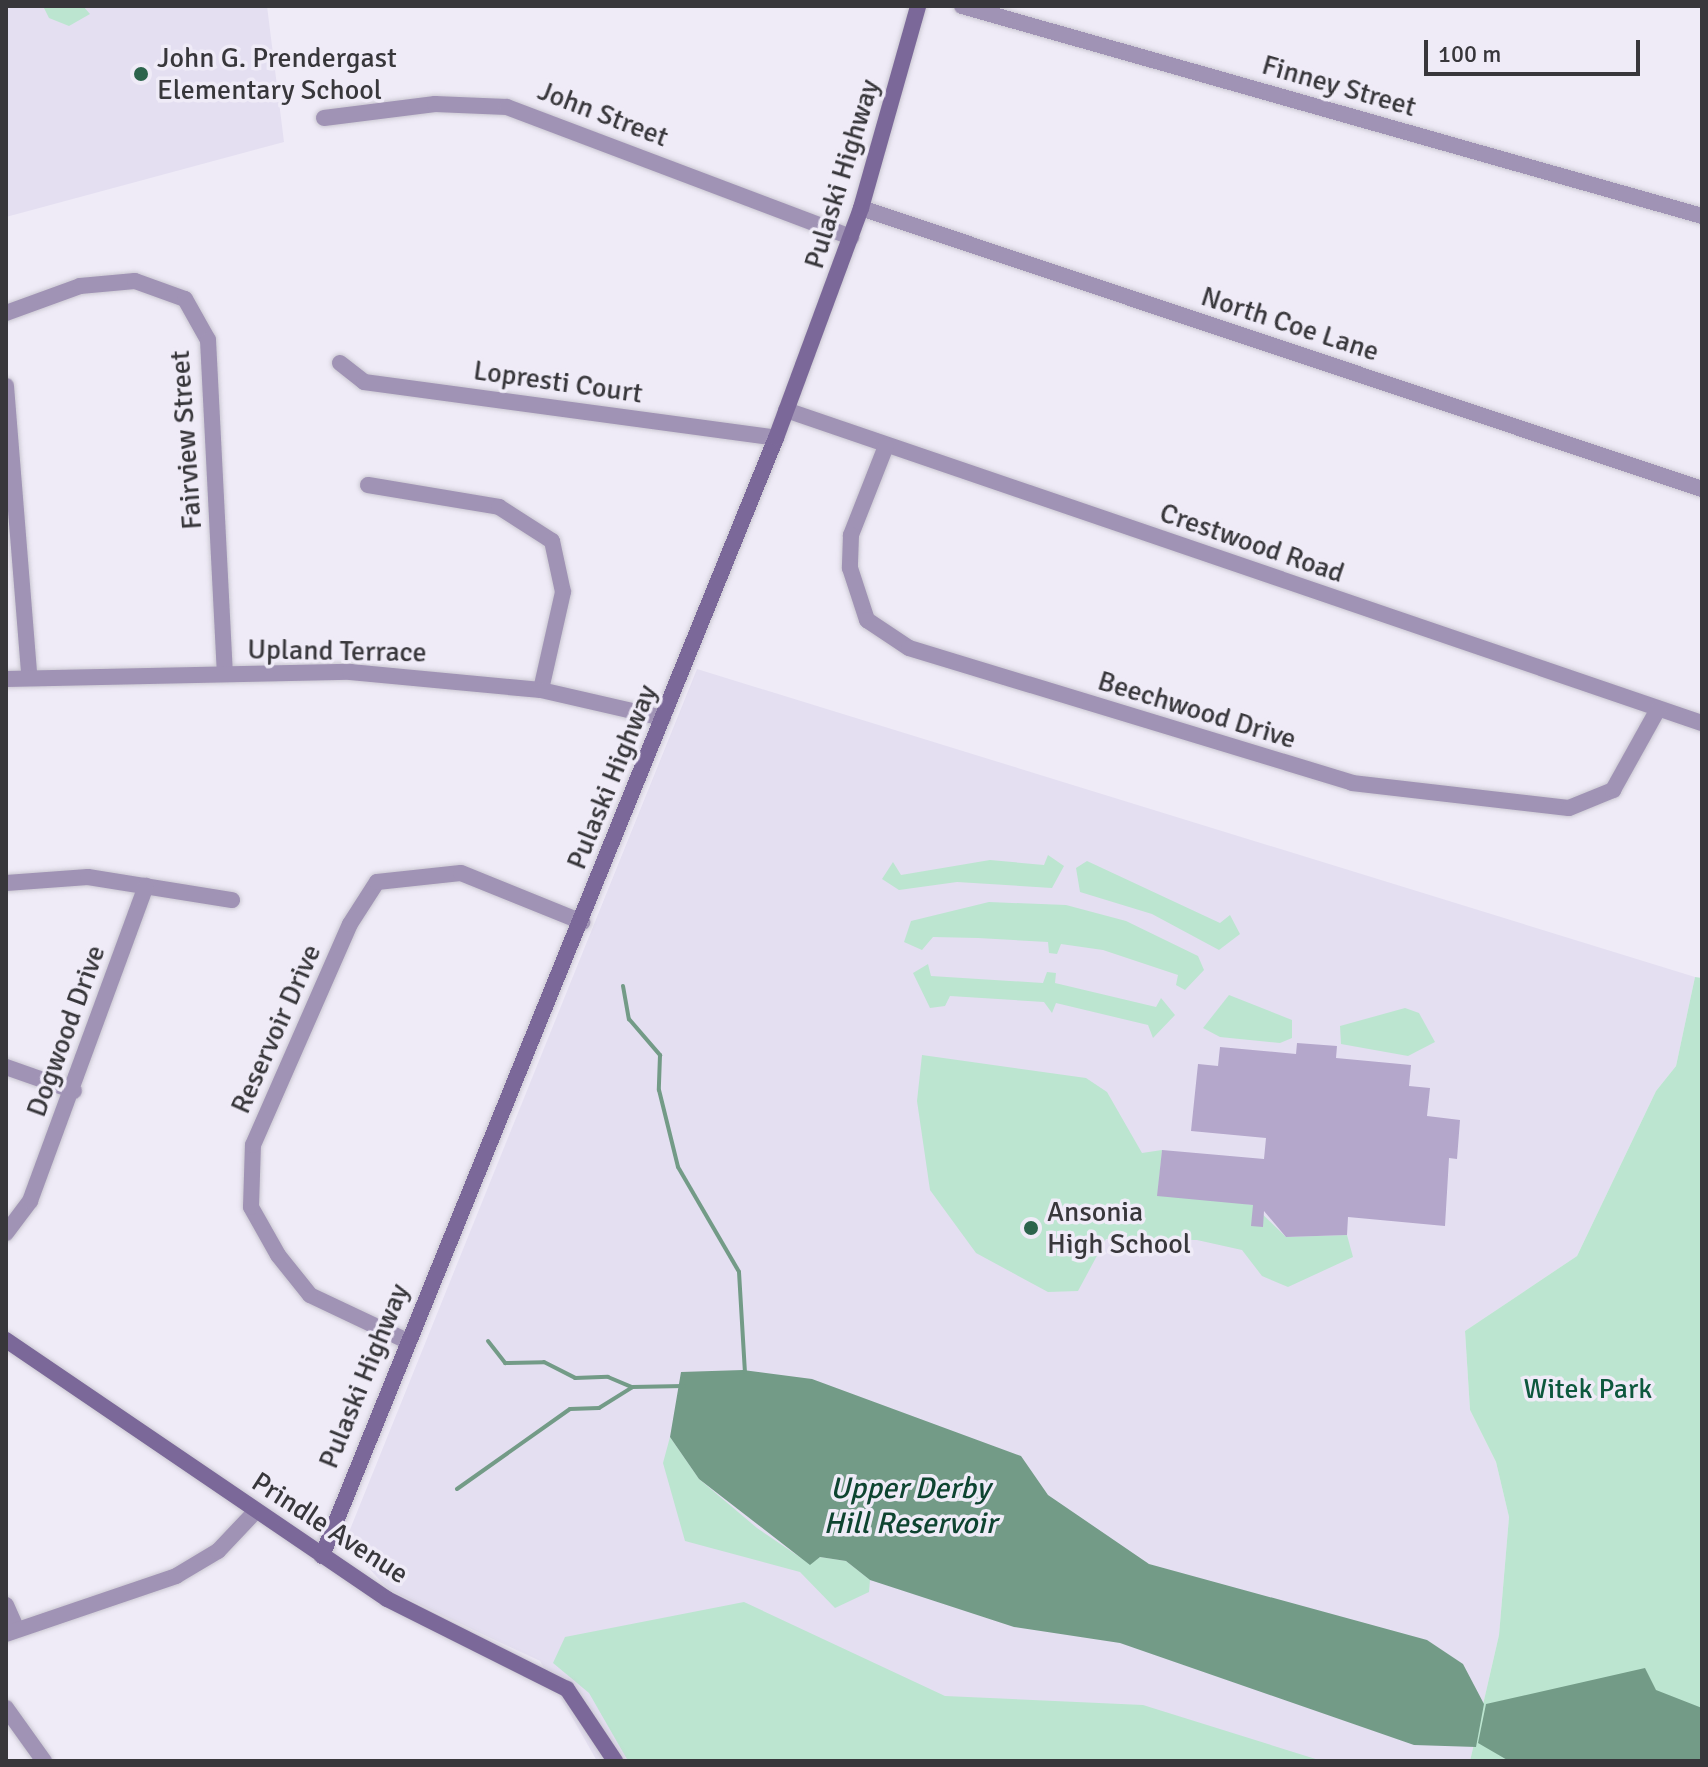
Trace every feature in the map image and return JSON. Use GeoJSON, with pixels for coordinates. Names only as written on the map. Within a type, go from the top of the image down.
{"type":"FeatureCollection","features":[{"type":"Feature","properties":{"kind":"main road","name":"Pulaski Highway"},"geometry":{"type":"LineString","coordinates":[[322,1556],[405,1340],[582,922],[776,438],[861,208],[918,6]]}},
{"type":"Feature","properties":{"kind":"main road","name":"Prindle Avenue"},"geometry":{"type":"LineString","coordinates":[[6,1340],[387,1599],[567,1689],[615,1761]]}},
{"type":"Feature","properties":{"kind":"street","name":"Finney Street"},"geometry":{"type":"LineString","coordinates":[[962,6],[1702,216]]}},
{"type":"Feature","properties":{"kind":"street","name":"John Street"},"geometry":{"type":"LineString","coordinates":[[324,118],[435,104],[507,107],[851,237]]}},
{"type":"Feature","properties":{"kind":"street","name":"North Coe Lane"},"geometry":{"type":"LineString","coordinates":[[861,208],[1702,489]]}},
{"type":"Feature","properties":{"kind":"street","name":"Fairview Street"},"geometry":{"type":"LineString","coordinates":[[6,313],[80,286],[135,281],[185,299],[208,340],[225,674]]}},
{"type":"Feature","properties":{"kind":"street","name":"Lopresti Court"},"geometry":{"type":"LineString","coordinates":[[340,363],[364,382],[776,438]]}},
{"type":"Feature","properties":{"kind":"street"},"geometry":{"type":"LineString","coordinates":[[6,386],[29,675]]}},
{"type":"Feature","properties":{"kind":"street","name":"Crestwood Road"},"geometry":{"type":"LineString","coordinates":[[786,410],[1702,723]]}},
{"type":"Feature","properties":{"kind":"street","name":"Beechwood Drive"},"geometry":{"type":"LineString","coordinates":[[886,446],[851,535],[850,568],[867,620],[909,648],[1352,783],[1569,808],[1613,790],[1658,709]]}},
{"type":"Feature","properties":{"kind":"street"},"geometry":{"type":"LineString","coordinates":[[368,485],[499,507],[552,541],[563,592],[541,690]]}},
{"type":"Feature","properties":{"kind":"street","name":"Upland Terrace"},"geometry":{"type":"LineString","coordinates":[[6,679],[29,675],[350,672],[541,690],[663,718]]}},
{"type":"Feature","properties":{"kind":"street","name":"Reservoir Drive"},"geometry":{"type":"LineString","coordinates":[[405,1340],[310,1295],[286,1265],[251,1207],[253,1145],[350,924],[377,882],[461,873],[582,922]]}},
{"type":"Feature","properties":{"kind":"street"},"geometry":{"type":"LineString","coordinates":[[6,883],[88,877],[232,900]]}},
{"type":"Feature","properties":{"kind":"street","name":"Dogwood Drive"},"geometry":{"type":"LineString","coordinates":[[6,1233],[30,1201],[74,1091],[146,886]]}},
{"type":"Feature","properties":{"kind":"street"},"geometry":{"type":"LineString","coordinates":[[6,1067],[74,1091]]}},
{"type":"Feature","properties":{"kind":"street"},"geometry":{"type":"LineString","coordinates":[[6,1605],[11,1631],[176,1576],[218,1551],[256,1511]]}},
{"type":"Feature","properties":{"kind":"street"},"geometry":{"type":"LineString","coordinates":[[6,1708],[44,1761]]}},
{"type":"Feature","properties":{"kind":"shaded area","name":"John G. Prendergast Elementary School"},"geometry":{"type":"Polygon","coordinates":[[[6,6],[267,6],[284,142],[6,217],[6,6]]]}},
{"type":"Feature","properties":{"kind":"shaded area","name":"Ansonia High School"},"geometry":{"type":"Polygon","coordinates":[[[697,669],[1695,977],[1676,1066],[1656,1091],[1577,1256],[1465,1331],[1470,1410],[1496,1462],[1509,1517],[1499,1635],[1470,1761],[597,1761],[540,1661],[389,1590],[352,1550],[349,1532],[697,669]]]}},
{"type":"Feature","properties":{"kind":"green space"},"geometry":{"type":"Polygon","coordinates":[[[43,6],[83,6],[90,14],[69,26],[49,18],[43,6]]]}},
{"type":"Feature","properties":{"kind":"green space"},"geometry":{"type":"Polygon","coordinates":[[[1048,855],[1064,866],[1052,888],[957,882],[899,890],[882,879],[893,862],[901,875],[990,860],[1044,865],[1048,855]]]}},
{"type":"Feature","properties":{"kind":"green space"},"geometry":{"type":"Polygon","coordinates":[[[1087,861],[1220,923],[1230,915],[1240,934],[1219,950],[1152,914],[1080,892],[1076,868],[1087,861]]]}},
{"type":"Feature","properties":{"kind":"green space"},"geometry":{"type":"Polygon","coordinates":[[[989,902],[1066,905],[1126,921],[1198,956],[1204,970],[1185,990],[1176,985],[1178,975],[1103,950],[1061,944],[1057,954],[1049,953],[1048,942],[933,937],[922,950],[904,942],[911,921],[989,902]]]}},
{"type":"Feature","properties":{"kind":"green space"},"geometry":{"type":"Polygon","coordinates":[[[928,964],[931,976],[1043,983],[1047,972],[1056,973],[1055,983],[1156,1007],[1161,998],[1175,1015],[1153,1038],[1148,1025],[1056,1003],[1052,1013],[1044,1002],[950,996],[945,1006],[930,1008],[913,973],[928,964]]]}},
{"type":"Feature","properties":{"kind":"green space","name":"Witek Park"},"geometry":{"type":"Polygon","coordinates":[[[1695,977],[1702,978],[1702,1761],[1470,1761],[1499,1635],[1509,1517],[1496,1462],[1470,1410],[1465,1331],[1577,1256],[1656,1091],[1676,1066],[1695,977]]]}},
{"type":"Feature","properties":{"kind":"green space"},"geometry":{"type":"Polygon","coordinates":[[[1229,995],[1292,1020],[1292,1038],[1280,1043],[1220,1037],[1203,1028],[1229,995]]]}},
{"type":"Feature","properties":{"kind":"green space"},"geometry":{"type":"Polygon","coordinates":[[[1405,1008],[1419,1013],[1435,1042],[1408,1056],[1341,1044],[1340,1026],[1405,1008]]]}},
{"type":"Feature","properties":{"kind":"green space"},"geometry":{"type":"Polygon","coordinates":[[[922,1055],[1086,1078],[1107,1092],[1142,1153],[1162,1150],[1158,1192],[1253,1205],[1286,1237],[1347,1235],[1353,1257],[1288,1287],[1262,1276],[1242,1250],[1197,1240],[1106,1239],[1078,1291],[1048,1292],[976,1253],[930,1190],[917,1101],[922,1055]]]}},
{"type":"Feature","properties":{"kind":"green space"},"geometry":{"type":"Polygon","coordinates":[[[670,1437],[699,1479],[757,1528],[810,1564],[820,1557],[846,1561],[870,1580],[869,1592],[835,1608],[800,1572],[685,1541],[663,1463],[670,1437]]]}},
{"type":"Feature","properties":{"kind":"green space"},"geometry":{"type":"Polygon","coordinates":[[[744,1602],[945,1696],[1143,1705],[1322,1761],[628,1761],[589,1693],[553,1663],[565,1637],[744,1602]]]}},
{"type":"Feature","properties":{"kind":"water","name":"Upper Derby Hill Reservoir"},"geometry":{"type":"Polygon","coordinates":[[[743,1370],[812,1379],[1021,1456],[1048,1495],[1149,1564],[1427,1640],[1463,1664],[1484,1704],[1476,1747],[1414,1745],[1120,1643],[1014,1627],[870,1580],[846,1561],[820,1557],[810,1565],[699,1479],[670,1437],[681,1372],[743,1370]]]}},
{"type":"Feature","properties":{"kind":"water"},"geometry":{"type":"Polygon","coordinates":[[[1645,1668],[1656,1690],[1702,1708],[1702,1761],[1509,1761],[1478,1743],[1486,1704],[1645,1668]]]}},
{"type":"Feature","properties":{"kind":"building","name":"Ansonia High School"},"geometry":{"type":"Polygon","coordinates":[[[1297,1043],[1337,1046],[1336,1058],[1411,1065],[1409,1086],[1430,1088],[1427,1116],[1460,1120],[1457,1159],[1449,1158],[1445,1226],[1348,1217],[1347,1235],[1286,1237],[1264,1211],[1263,1227],[1251,1226],[1253,1205],[1157,1196],[1162,1150],[1264,1159],[1266,1138],[1191,1131],[1198,1064],[1218,1066],[1220,1047],[1296,1054],[1297,1043]]]}},
{"type":"Feature","properties":{"kind":"waterway"},"geometry":{"type":"LineString","coordinates":[[623,986],[629,1019],[660,1055],[659,1090],[678,1167],[739,1272],[745,1372]]}},
{"type":"Feature","properties":{"kind":"waterway"},"geometry":{"type":"LineString","coordinates":[[488,1341],[505,1363],[544,1362],[575,1378],[608,1377],[632,1387],[684,1386]]}},
{"type":"Feature","properties":{"kind":"waterway"},"geometry":{"type":"LineString","coordinates":[[457,1489],[570,1409],[599,1408],[632,1387]]}},
{"type":"Feature","properties":{"kind":"place","name":"John G. Prendergast Elementary School"},"geometry":{"type":"Point","coordinates":[141,74]}},
{"type":"Feature","properties":{"kind":"place","name":"Ansonia High School"},"geometry":{"type":"Point","coordinates":[1031,1228]}}]}
